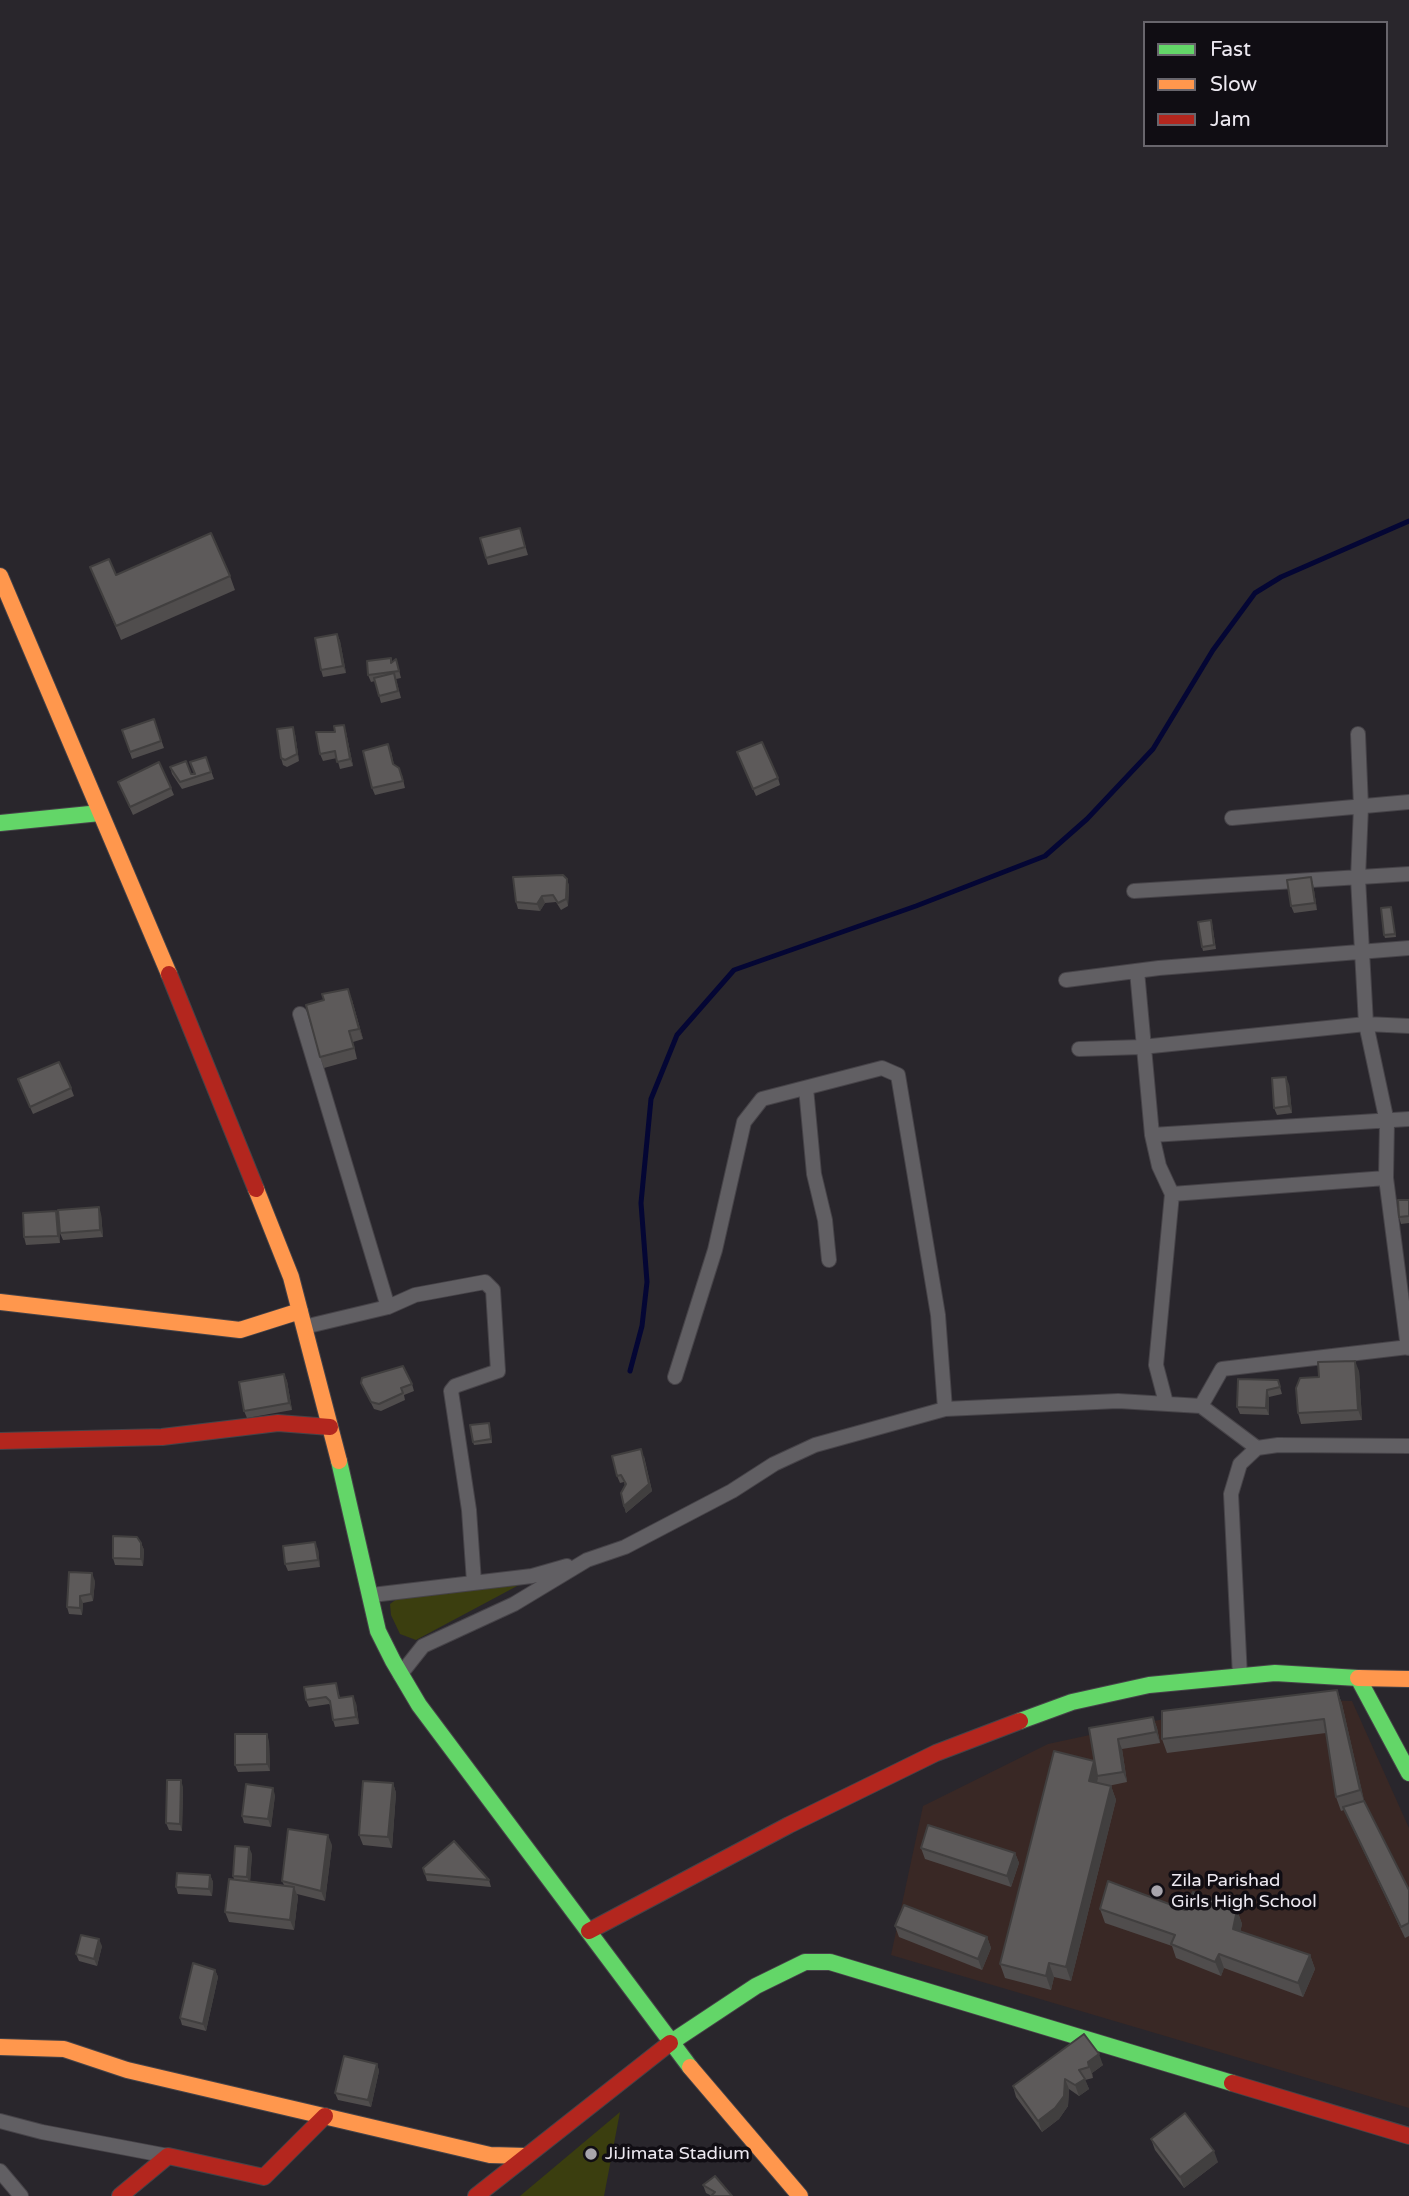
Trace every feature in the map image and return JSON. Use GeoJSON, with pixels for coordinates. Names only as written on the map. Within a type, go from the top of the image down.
{"type":"FeatureCollection","features":[{"type":"Feature","properties":{"kind":"main road"},"geometry":{"type":"LineString","coordinates":[[0,576],[276,1239],[302,1319],[372,1595],[378,1631],[400,1675],[670,2043],[800,2196]]}},
{"type":"Feature","properties":{"kind":"main road"},"geometry":{"type":"LineString","coordinates":[[0,823],[100,813]]}},
{"type":"Feature","properties":{"kind":"main road"},"geometry":{"type":"LineString","coordinates":[[0,1302],[240,1329],[302,1319]]}},
{"type":"Feature","properties":{"kind":"main road"},"geometry":{"type":"LineString","coordinates":[[0,1441],[162,1437],[278,1423],[330,1427]]}},
{"type":"Feature","properties":{"kind":"main road"},"geometry":{"type":"LineString","coordinates":[[589,1931],[789,1825],[936,1753],[1072,1702],[1149,1685],[1275,1673],[1409,1679]]}},
{"type":"Feature","properties":{"kind":"main road"},"geometry":{"type":"LineString","coordinates":[[1358,1678],[1409,1773]]}},
{"type":"Feature","properties":{"kind":"main road"},"geometry":{"type":"LineString","coordinates":[[476,2196],[670,2043],[756,1986],[804,1962],[830,1962],[1409,2136]]}},
{"type":"Feature","properties":{"kind":"main road"},"geometry":{"type":"LineString","coordinates":[[0,2046],[64,2049],[128,2070],[490,2155],[526,2156]]}},
{"type":"Feature","properties":{"kind":"main road"},"geometry":{"type":"LineString","coordinates":[[120,2196],[168,2156],[264,2177],[324,2116]]}},
{"type":"Feature","properties":{"kind":"street"},"geometry":{"type":"LineString","coordinates":[[1201,1406],[1222,1369],[1408,1348],[1386,1178],[1387,1122],[1366,1024],[1357,878],[1361,807],[1357,734]]}},
{"type":"Feature","properties":{"kind":"street"},"geometry":{"type":"LineString","coordinates":[[1232,818],[1409,802]]}},
{"type":"Feature","properties":{"kind":"street"},"geometry":{"type":"LineString","coordinates":[[1134,891],[1409,874]]}},
{"type":"Feature","properties":{"kind":"street"},"geometry":{"type":"LineString","coordinates":[[1066,980],[1137,971],[1409,948]]}},
{"type":"Feature","properties":{"kind":"street"},"geometry":{"type":"LineString","coordinates":[[1137,971],[1152,1135],[1158,1166],[1172,1194],[1156,1365],[1166,1403]]}},
{"type":"Feature","properties":{"kind":"street"},"geometry":{"type":"LineString","coordinates":[[300,1014],[388,1307]]}},
{"type":"Feature","properties":{"kind":"street"},"geometry":{"type":"LineString","coordinates":[[1079,1049],[1142,1047],[1366,1024],[1409,1026]]}},
{"type":"Feature","properties":{"kind":"street"},"geometry":{"type":"LineString","coordinates":[[675,1377],[715,1250],[744,1122],[762,1099],[882,1068],[898,1075],[938,1315],[945,1409]]}},
{"type":"Feature","properties":{"kind":"street"},"geometry":{"type":"LineString","coordinates":[[806,1088],[814,1174],[825,1220],[829,1260]]}},
{"type":"Feature","properties":{"kind":"street"},"geometry":{"type":"LineString","coordinates":[[1152,1135],[1409,1119]]}},
{"type":"Feature","properties":{"kind":"street"},"geometry":{"type":"LineString","coordinates":[[1172,1194],[1386,1178]]}},
{"type":"Feature","properties":{"kind":"street"},"geometry":{"type":"LineString","coordinates":[[302,1319],[388,1307],[415,1295],[485,1282],[493,1290],[498,1371],[455,1386],[451,1391],[469,1510],[474,1582]]}},
{"type":"Feature","properties":{"kind":"street"},"geometry":{"type":"LineString","coordinates":[[372,1595],[532,1576],[587,1560],[625,1547],[815,1445],[945,1409],[1054,1403],[1166,1403],[1201,1406],[1257,1448]]}},
{"type":"Feature","properties":{"kind":"street"},"geometry":{"type":"LineString","coordinates":[[1240,1677],[1231,1494],[1240,1464],[1257,1448],[1278,1445],[1409,1446]]}},
{"type":"Feature","properties":{"kind":"street"},"geometry":{"type":"LineString","coordinates":[[400,1675],[424,1646],[514,1604],[587,1560]]}},
{"type":"Feature","properties":{"kind":"street"},"geometry":{"type":"LineString","coordinates":[[0,2121],[42,2132],[168,2156]]}},
{"type":"Feature","properties":{"kind":"street"},"geometry":{"type":"LineString","coordinates":[[0,2171],[21,2196]]}},
{"type":"Feature","properties":{"kind":"shaded area","name":"Zila Parishad Girls High School"},"geometry":{"type":"Polygon","coordinates":[[[1278,1699],[1352,1701],[1409,1828],[1409,2108],[891,1955],[923,1806],[1048,1744],[1187,1714],[1278,1699]]]}},
{"type":"Feature","properties":{"kind":"green space"},"geometry":{"type":"Polygon","coordinates":[[[519,1585],[416,1640],[400,1634],[391,1615],[390,1604],[402,1595],[519,1585]]]}},
{"type":"Feature","properties":{"kind":"green space","name":"JiJimata Stadium"},"geometry":{"type":"Polygon","coordinates":[[[620,2112],[604,2196],[520,2196],[620,2112]]]}},
{"type":"Feature","properties":{"kind":"building"},"geometry":{"type":"Polygon","coordinates":[[[520,528],[525,547],[486,558],[480,538],[520,528]]]}},
{"type":"Feature","properties":{"kind":"building"},"geometry":{"type":"Polygon","coordinates":[[[211,533],[230,576],[116,626],[90,567],[109,559],[116,575],[211,533]]]}},
{"type":"Feature","properties":{"kind":"building"},"geometry":{"type":"Polygon","coordinates":[[[337,634],[343,666],[321,670],[315,638],[337,634]]]}},
{"type":"Feature","properties":{"kind":"building"},"geometry":{"type":"Polygon","coordinates":[[[391,658],[391,663],[396,659],[399,671],[368,675],[367,661],[391,658]]]}},
{"type":"Feature","properties":{"kind":"building"},"geometry":{"type":"Polygon","coordinates":[[[394,673],[398,691],[379,696],[374,678],[394,673]]]}},
{"type":"Feature","properties":{"kind":"building"},"geometry":{"type":"Polygon","coordinates":[[[154,719],[161,741],[130,752],[122,730],[154,719]]]}},
{"type":"Feature","properties":{"kind":"building"},"geometry":{"type":"Polygon","coordinates":[[[344,725],[350,759],[337,762],[335,751],[320,754],[316,732],[335,732],[334,726],[344,725]]]}},
{"type":"Feature","properties":{"kind":"building"},"geometry":{"type":"Polygon","coordinates":[[[293,727],[297,754],[285,760],[281,758],[277,729],[293,727]]]}},
{"type":"Feature","properties":{"kind":"building"},"geometry":{"type":"Polygon","coordinates":[[[762,742],[778,778],[753,789],[737,752],[762,742]]]}},
{"type":"Feature","properties":{"kind":"building"},"geometry":{"type":"Polygon","coordinates":[[[388,744],[393,764],[399,768],[403,781],[372,788],[363,751],[388,744]]]}},
{"type":"Feature","properties":{"kind":"building"},"geometry":{"type":"Polygon","coordinates":[[[206,757],[211,772],[180,782],[170,767],[186,761],[191,774],[195,774],[190,762],[206,757]]]}},
{"type":"Feature","properties":{"kind":"building"},"geometry":{"type":"Polygon","coordinates":[[[159,762],[171,788],[130,807],[118,782],[159,762]]]}},
{"type":"Feature","properties":{"kind":"building"},"geometry":{"type":"Polygon","coordinates":[[[563,875],[567,879],[566,899],[558,903],[553,895],[542,896],[537,904],[516,902],[513,877],[563,875]]]}},
{"type":"Feature","properties":{"kind":"building"},"geometry":{"type":"Polygon","coordinates":[[[1311,877],[1315,903],[1291,906],[1287,880],[1311,877]]]}},
{"type":"Feature","properties":{"kind":"building"},"geometry":{"type":"Polygon","coordinates":[[[1391,907],[1395,934],[1384,935],[1381,908],[1391,907]]]}},
{"type":"Feature","properties":{"kind":"building"},"geometry":{"type":"Polygon","coordinates":[[[1211,920],[1214,945],[1202,947],[1198,922],[1211,920]]]}},
{"type":"Feature","properties":{"kind":"building"},"geometry":{"type":"Polygon","coordinates":[[[348,989],[359,1029],[349,1031],[354,1048],[320,1057],[306,1005],[324,1000],[322,994],[348,989]]]}},
{"type":"Feature","properties":{"kind":"building"},"geometry":{"type":"Polygon","coordinates":[[[59,1062],[71,1088],[30,1107],[18,1079],[59,1062]]]}},
{"type":"Feature","properties":{"kind":"building"},"geometry":{"type":"Polygon","coordinates":[[[1286,1077],[1289,1106],[1274,1108],[1272,1078],[1286,1077]]]}},
{"type":"Feature","properties":{"kind":"building"},"geometry":{"type":"Polygon","coordinates":[[[1398,1200],[1409,1200],[1409,1216],[1399,1217],[1398,1200]]]}},
{"type":"Feature","properties":{"kind":"building"},"geometry":{"type":"Polygon","coordinates":[[[99,1207],[100,1230],[60,1233],[58,1210],[99,1207]]]}},
{"type":"Feature","properties":{"kind":"building"},"geometry":{"type":"Polygon","coordinates":[[[56,1211],[58,1236],[24,1237],[23,1213],[56,1211]]]}},
{"type":"Feature","properties":{"kind":"building"},"geometry":{"type":"Polygon","coordinates":[[[1355,1361],[1358,1410],[1298,1413],[1296,1388],[1300,1378],[1319,1377],[1318,1362],[1355,1361]]]}},
{"type":"Feature","properties":{"kind":"building"},"geometry":{"type":"Polygon","coordinates":[[[403,1366],[412,1384],[401,1388],[403,1393],[379,1404],[371,1402],[361,1383],[362,1378],[403,1366]]]}},
{"type":"Feature","properties":{"kind":"building"},"geometry":{"type":"Polygon","coordinates":[[[284,1374],[289,1403],[244,1411],[239,1382],[284,1374]]]}},
{"type":"Feature","properties":{"kind":"building"},"geometry":{"type":"Polygon","coordinates":[[[1238,1379],[1278,1380],[1280,1387],[1267,1390],[1266,1408],[1237,1407],[1238,1379]]]}},
{"type":"Feature","properties":{"kind":"building"},"geometry":{"type":"Polygon","coordinates":[[[489,1423],[491,1439],[473,1442],[470,1425],[489,1423]]]}},
{"type":"Feature","properties":{"kind":"building"},"geometry":{"type":"Polygon","coordinates":[[[641,1449],[649,1484],[624,1506],[621,1493],[626,1484],[621,1475],[617,1476],[612,1456],[641,1449]]]}},
{"type":"Feature","properties":{"kind":"building"},"geometry":{"type":"Polygon","coordinates":[[[113,1536],[137,1537],[141,1543],[141,1559],[113,1558],[113,1536]]]}},
{"type":"Feature","properties":{"kind":"building"},"geometry":{"type":"Polygon","coordinates":[[[315,1542],[318,1560],[285,1564],[283,1546],[315,1542]]]}},
{"type":"Feature","properties":{"kind":"building"},"geometry":{"type":"Polygon","coordinates":[[[69,1572],[92,1573],[91,1594],[80,1596],[80,1608],[67,1607],[69,1572]]]}},
{"type":"Feature","properties":{"kind":"building"},"geometry":{"type":"Polygon","coordinates":[[[336,1683],[339,1698],[353,1696],[356,1717],[333,1720],[330,1701],[326,1697],[306,1700],[304,1687],[336,1683]]]}},
{"type":"Feature","properties":{"kind":"building"},"geometry":{"type":"Polygon","coordinates":[[[1337,1690],[1360,1790],[1336,1797],[1324,1719],[1162,1739],[1162,1711],[1337,1690]]]}},
{"type":"Feature","properties":{"kind":"building"},"geometry":{"type":"Polygon","coordinates":[[[1153,1717],[1156,1732],[1118,1739],[1123,1772],[1097,1776],[1089,1728],[1153,1717]]]}},
{"type":"Feature","properties":{"kind":"building"},"geometry":{"type":"Polygon","coordinates":[[[235,1734],[267,1734],[267,1764],[235,1765],[235,1734]]]}},
{"type":"Feature","properties":{"kind":"building"},"geometry":{"type":"Polygon","coordinates":[[[1054,1751],[1094,1761],[1089,1781],[1111,1786],[1066,1967],[1049,1963],[1046,1976],[1000,1964],[1054,1751]]]}},
{"type":"Feature","properties":{"kind":"building"},"geometry":{"type":"Polygon","coordinates":[[[167,1780],[181,1780],[180,1824],[166,1823],[167,1780]]]}},
{"type":"Feature","properties":{"kind":"building"},"geometry":{"type":"Polygon","coordinates":[[[363,1781],[393,1783],[388,1837],[359,1835],[363,1781]]]}},
{"type":"Feature","properties":{"kind":"building"},"geometry":{"type":"Polygon","coordinates":[[[246,1784],[273,1788],[268,1819],[242,1816],[246,1784]]]}},
{"type":"Feature","properties":{"kind":"building"},"geometry":{"type":"Polygon","coordinates":[[[1364,1801],[1409,1890],[1409,1923],[1401,1927],[1343,1807],[1364,1801]]]}},
{"type":"Feature","properties":{"kind":"building"},"geometry":{"type":"Polygon","coordinates":[[[928,1825],[1015,1853],[1007,1876],[921,1848],[928,1825]]]}},
{"type":"Feature","properties":{"kind":"building"},"geometry":{"type":"Polygon","coordinates":[[[288,1829],[328,1835],[321,1891],[282,1881],[288,1829]]]}},
{"type":"Feature","properties":{"kind":"building"},"geometry":{"type":"Polygon","coordinates":[[[454,1841],[489,1880],[425,1874],[423,1868],[454,1841]]]}},
{"type":"Feature","properties":{"kind":"building"},"geometry":{"type":"Polygon","coordinates":[[[235,1846],[249,1847],[247,1877],[233,1876],[235,1846]]]}},
{"type":"Feature","properties":{"kind":"building"},"geometry":{"type":"Polygon","coordinates":[[[177,1873],[210,1875],[209,1889],[176,1887],[177,1873]]]}},
{"type":"Feature","properties":{"kind":"building"},"geometry":{"type":"Polygon","coordinates":[[[229,1879],[294,1887],[290,1920],[225,1912],[229,1879]]]}},
{"type":"Feature","properties":{"kind":"building"},"geometry":{"type":"Polygon","coordinates":[[[1108,1881],[1185,1910],[1193,1892],[1237,1910],[1233,1929],[1310,1955],[1298,1983],[1219,1954],[1215,1962],[1171,1944],[1175,1935],[1100,1909],[1108,1881]]]}},
{"type":"Feature","properties":{"kind":"building"},"geometry":{"type":"Polygon","coordinates":[[[904,1905],[987,1937],[978,1959],[895,1926],[904,1905]]]}},
{"type":"Feature","properties":{"kind":"building"},"geometry":{"type":"Polygon","coordinates":[[[81,1935],[99,1939],[94,1959],[76,1954],[81,1935]]]}},
{"type":"Feature","properties":{"kind":"building"},"geometry":{"type":"Polygon","coordinates":[[[193,1963],[215,1970],[203,2024],[180,2018],[193,1963]]]}},
{"type":"Feature","properties":{"kind":"building"},"geometry":{"type":"Polygon","coordinates":[[[1084,2034],[1099,2054],[1088,2062],[1089,2067],[1079,2070],[1085,2079],[1075,2085],[1065,2079],[1064,2096],[1055,2108],[1038,2121],[1013,2086],[1084,2034]]]}},
{"type":"Feature","properties":{"kind":"building"},"geometry":{"type":"Polygon","coordinates":[[[344,2056],[377,2064],[368,2100],[335,2093],[344,2056]]]}},
{"type":"Feature","properties":{"kind":"building"},"geometry":{"type":"Polygon","coordinates":[[[1185,2113],[1214,2151],[1180,2177],[1151,2139],[1185,2113]]]}},
{"type":"Feature","properties":{"kind":"building"},"geometry":{"type":"Polygon","coordinates":[[[715,2176],[732,2196],[711,2196],[715,2192],[703,2185],[715,2176]]]}},
{"type":"Feature","properties":{"kind":"waterway"},"geometry":{"type":"LineString","coordinates":[[630,1371],[642,1326],[647,1282],[641,1203],[651,1099],[677,1035],[734,970],[916,906],[1045,856],[1087,819],[1153,749],[1213,650],[1255,593],[1281,577],[1409,521]]}},
{"type":"Feature","properties":{"kind":"traffic: fast"},"geometry":{"type":"LineString","coordinates":[[0,823],[100,813]]}},
{"type":"Feature","properties":{"kind":"traffic: fast"},"geometry":{"type":"LineString","coordinates":[[339,1461],[378,1631],[393,1661],[419,1705],[690,2067]]}},
{"type":"Feature","properties":{"kind":"traffic: fast"},"geometry":{"type":"LineString","coordinates":[[1020,1721],[1072,1702],[1149,1685],[1275,1673],[1358,1678],[1409,1773]]}},
{"type":"Feature","properties":{"kind":"traffic: fast"},"geometry":{"type":"LineString","coordinates":[[670,2043],[756,1986],[805,1962],[830,1962],[1232,2083]]}},
{"type":"Feature","properties":{"kind":"traffic: slow"},"geometry":{"type":"LineString","coordinates":[[0,576],[169,974]]}},
{"type":"Feature","properties":{"kind":"traffic: slow"},"geometry":{"type":"LineString","coordinates":[[256,1189],[291,1277],[339,1461]]}},
{"type":"Feature","properties":{"kind":"traffic: slow"},"geometry":{"type":"LineString","coordinates":[[0,1302],[240,1330],[300,1311]]}},
{"type":"Feature","properties":{"kind":"traffic: slow"},"geometry":{"type":"LineString","coordinates":[[1358,1678],[1409,1679]]}},
{"type":"Feature","properties":{"kind":"traffic: slow"},"geometry":{"type":"LineString","coordinates":[[0,2047],[64,2049],[127,2070],[490,2155],[526,2156]]}},
{"type":"Feature","properties":{"kind":"traffic: slow"},"geometry":{"type":"LineString","coordinates":[[690,2067],[800,2196]]}},
{"type":"Feature","properties":{"kind":"traffic: jam"},"geometry":{"type":"LineString","coordinates":[[169,974],[256,1189]]}},
{"type":"Feature","properties":{"kind":"traffic: jam"},"geometry":{"type":"LineString","coordinates":[[0,1441],[162,1437],[278,1423],[330,1427]]}},
{"type":"Feature","properties":{"kind":"traffic: jam"},"geometry":{"type":"LineString","coordinates":[[589,1931],[789,1825],[936,1753],[1020,1721]]}},
{"type":"Feature","properties":{"kind":"traffic: jam"},"geometry":{"type":"LineString","coordinates":[[476,2196],[670,2043]]}},
{"type":"Feature","properties":{"kind":"traffic: jam"},"geometry":{"type":"LineString","coordinates":[[1232,2083],[1409,2136]]}},
{"type":"Feature","properties":{"kind":"traffic: jam"},"geometry":{"type":"LineString","coordinates":[[120,2196],[168,2156],[264,2177],[325,2116]]}},
{"type":"Feature","properties":{"kind":"place","name":"Zila Parishad Girls High School"},"geometry":{"type":"Point","coordinates":[1157,1891]}},
{"type":"Feature","properties":{"kind":"place","name":"JiJimata Stadium"},"geometry":{"type":"Point","coordinates":[591,2154]}}]}
